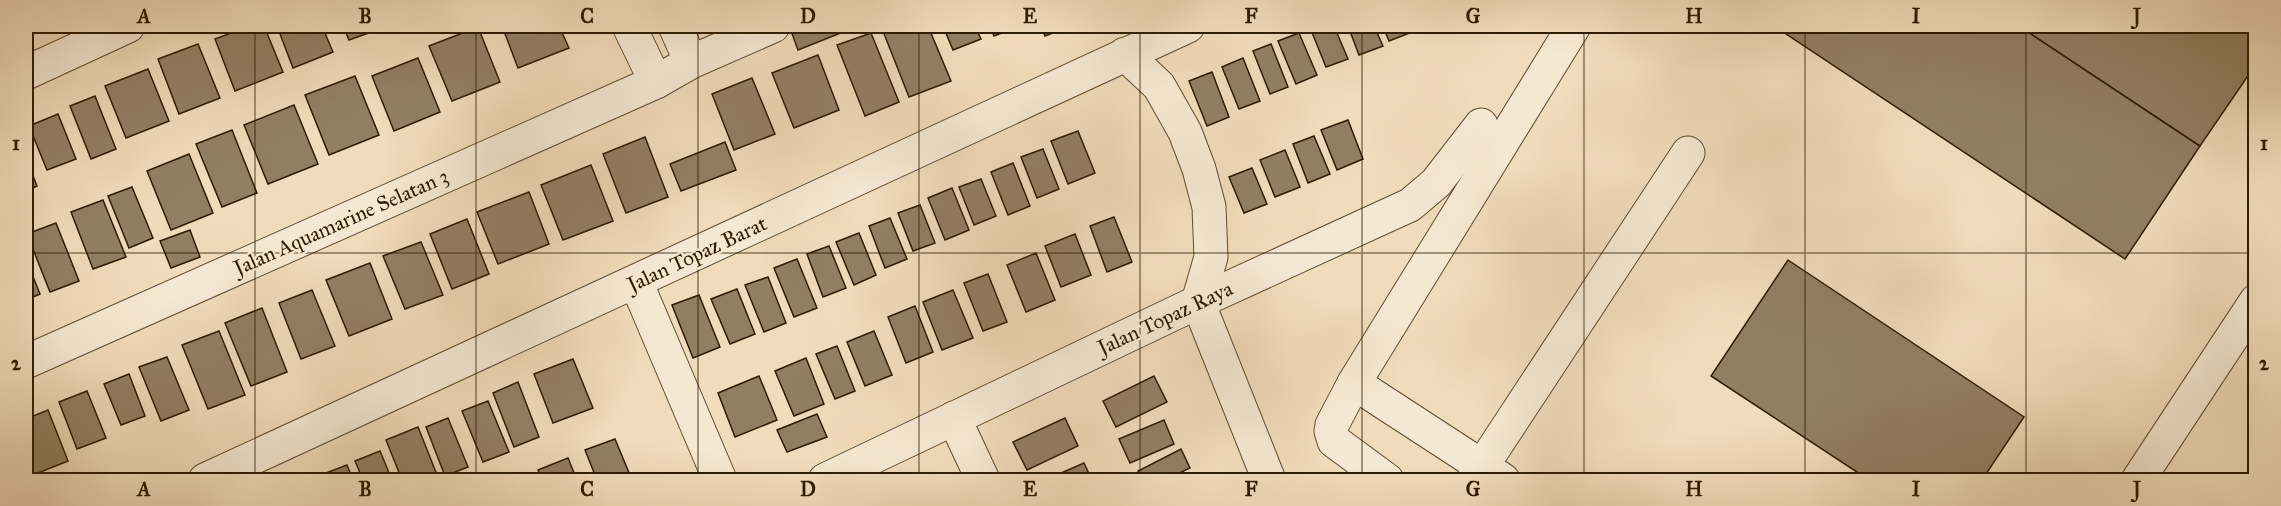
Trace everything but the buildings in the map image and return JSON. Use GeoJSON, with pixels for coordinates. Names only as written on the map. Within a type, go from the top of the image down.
{"type":"FeatureCollection","features":[{"type":"Feature","properties":{"kind":"street"},"geometry":{"type":"LineString","coordinates":[[26,73],[128,26]]}},
{"type":"Feature","properties":{"kind":"street"},"geometry":{"type":"LineString","coordinates":[[629,26],[656,82]]}},
{"type":"Feature","properties":{"kind":"street"},"geometry":{"type":"LineString","coordinates":[[675,26],[692,62]]}},
{"type":"Feature","properties":{"kind":"street","name":"Jalan Aquamarine Selatan 3"},"geometry":{"type":"LineString","coordinates":[[26,362],[656,82],[692,62],[773,26]]}},
{"type":"Feature","properties":{"kind":"street","name":"Jalan Topaz Barat"},"geometry":{"type":"LineString","coordinates":[[205,480],[1188,26]]}},
{"type":"Feature","properties":{"kind":"street"},"geometry":{"type":"LineString","coordinates":[[1387,480],[1338,444],[1332,437],[1332,425],[1354,383],[1574,26]]}},
{"type":"Feature","properties":{"kind":"street"},"geometry":{"type":"LineString","coordinates":[[1125,54],[1159,86],[1185,132],[1199,169],[1209,207],[1211,257],[1197,302],[1269,480]]}},
{"type":"Feature","properties":{"kind":"street","name":"Jalan Topaz Raya"},"geometry":{"type":"LineString","coordinates":[[825,480],[1197,302],[1410,205],[1436,183],[1481,125]]}},
{"type":"Feature","properties":{"kind":"street"},"geometry":{"type":"LineString","coordinates":[[1354,383],[1486,476],[1688,153]]}},
{"type":"Feature","properties":{"kind":"street"},"geometry":{"type":"LineString","coordinates":[[636,282],[720,480]]}},
{"type":"Feature","properties":{"kind":"street"},"geometry":{"type":"LineString","coordinates":[[2138,480],[2256,301]]}},
{"type":"Feature","properties":{"kind":"street"},"geometry":{"type":"LineString","coordinates":[[954,418],[983,480]]}}]}
